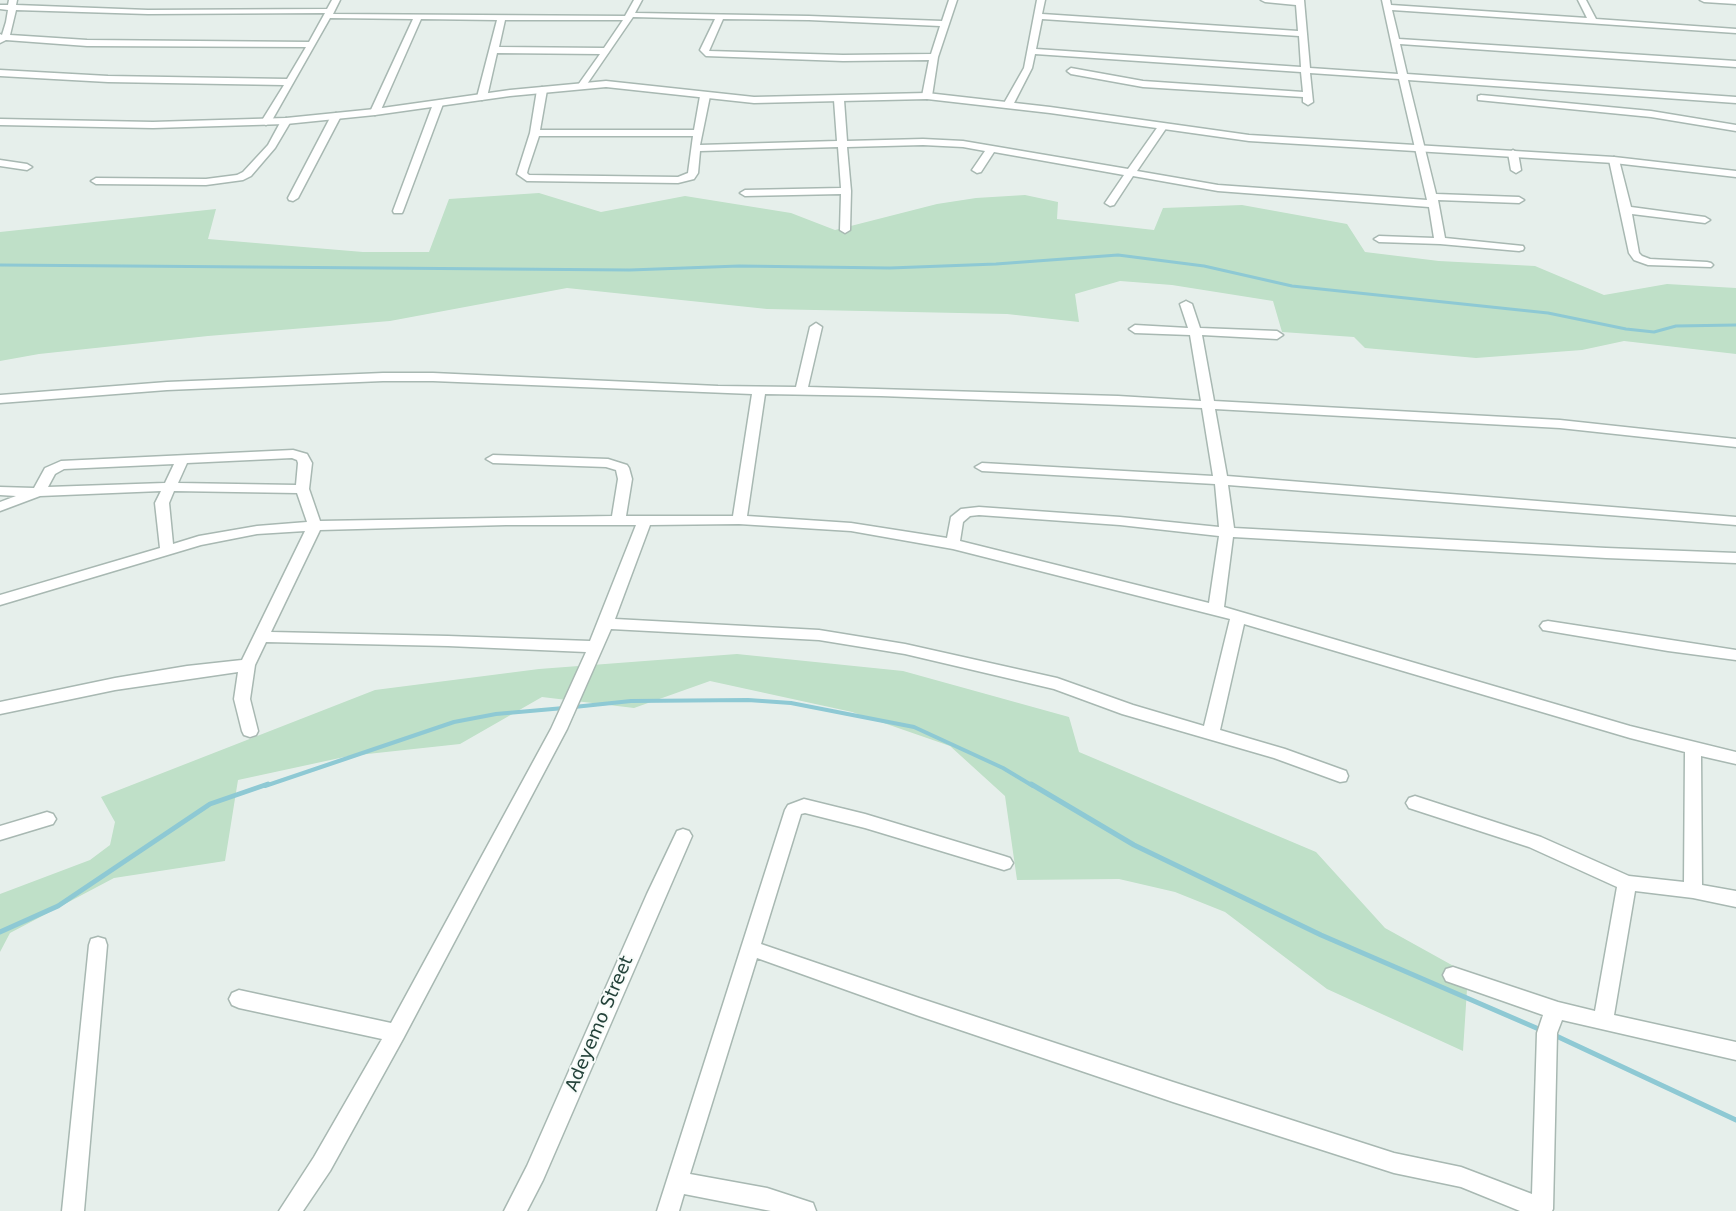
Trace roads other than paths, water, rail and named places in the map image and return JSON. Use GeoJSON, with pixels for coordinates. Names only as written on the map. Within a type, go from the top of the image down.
{"type":"FeatureCollection","features":[{"type":"Feature","properties":{"kind":"street"},"geometry":{"type":"LineString","coordinates":[[266,122],[312,45],[336,0]]}},
{"type":"Feature","properties":{"kind":"street"},"geometry":{"type":"LineString","coordinates":[[582,85],[638,0]]}},
{"type":"Feature","properties":{"kind":"street"},"geometry":{"type":"LineString","coordinates":[[927,96],[934,57],[953,0]]}},
{"type":"Feature","properties":{"kind":"street"},"geometry":{"type":"LineString","coordinates":[[1008,105],[1028,68],[1041,0]]}},
{"type":"Feature","properties":{"kind":"street"},"geometry":{"type":"LineString","coordinates":[[1071,71],[1151,84],[1308,98],[1304,69],[1304,34],[1300,1],[1265,0]]}},
{"type":"Feature","properties":{"kind":"street"},"geometry":{"type":"LineString","coordinates":[[1582,0],[1592,22]]}},
{"type":"Feature","properties":{"kind":"street"},"geometry":{"type":"LineString","coordinates":[[1704,0],[1736,2]]}},
{"type":"Feature","properties":{"kind":"street"},"geometry":{"type":"LineString","coordinates":[[12,4],[10,22],[2,38],[134,44],[312,45]]}},
{"type":"Feature","properties":{"kind":"street"},"geometry":{"type":"LineString","coordinates":[[0,6],[12,4],[148,12],[418,16],[720,16],[944,24]]}},
{"type":"Feature","properties":{"kind":"street"},"geometry":{"type":"LineString","coordinates":[[1440,240],[1433,201],[1387,4],[1592,22],[1736,31]]}},
{"type":"Feature","properties":{"kind":"street"},"geometry":{"type":"LineString","coordinates":[[375,112],[418,16]]}},
{"type":"Feature","properties":{"kind":"street"},"geometry":{"type":"LineString","coordinates":[[720,16],[704,50],[706,52],[843,58],[934,57]]}},
{"type":"Feature","properties":{"kind":"street"},"geometry":{"type":"LineString","coordinates":[[1038,16],[1304,34]]}},
{"type":"Feature","properties":{"kind":"street"},"geometry":{"type":"LineString","coordinates":[[482,97],[502,17]]}},
{"type":"Feature","properties":{"kind":"street"},"geometry":{"type":"LineString","coordinates":[[1396,41],[1736,64]]}},
{"type":"Feature","properties":{"kind":"street"},"geometry":{"type":"LineString","coordinates":[[493,50],[606,51]]}},
{"type":"Feature","properties":{"kind":"street"},"geometry":{"type":"LineString","coordinates":[[1031,51],[1403,75],[1736,100]]}},
{"type":"Feature","properties":{"kind":"street"},"geometry":{"type":"LineString","coordinates":[[0,73],[108,79],[290,82]]}},
{"type":"Feature","properties":{"kind":"street"},"geometry":{"type":"LineString","coordinates":[[0,122],[153,125],[286,121],[375,112],[582,85],[606,84],[640,86],[705,96],[754,100],[839,100],[927,96],[1008,105],[1249,138],[1614,160],[1736,174]]}},
{"type":"Feature","properties":{"kind":"street"},"geometry":{"type":"LineString","coordinates":[[542,90],[535,133],[522,174],[527,178],[678,180],[690,177],[693,172],[697,133],[705,96]]}},
{"type":"Feature","properties":{"kind":"street"},"geometry":{"type":"LineString","coordinates":[[1481,98],[1651,114],[1736,128]]}},
{"type":"Feature","properties":{"kind":"street"},"geometry":{"type":"LineString","coordinates":[[839,100],[844,144],[845,230]]}},
{"type":"Feature","properties":{"kind":"street"},"geometry":{"type":"LineString","coordinates":[[398,211],[438,104]]}},
{"type":"Feature","properties":{"kind":"street"},"geometry":{"type":"LineString","coordinates":[[293,198],[336,116]]}},
{"type":"Feature","properties":{"kind":"street"},"geometry":{"type":"LineString","coordinates":[[96,181],[206,182],[238,178],[247,174],[272,146],[286,121]]}},
{"type":"Feature","properties":{"kind":"street"},"geometry":{"type":"LineString","coordinates":[[1110,204],[1162,127]]}},
{"type":"Feature","properties":{"kind":"street"},"geometry":{"type":"LineString","coordinates":[[535,133],[697,133]]}},
{"type":"Feature","properties":{"kind":"street"},"geometry":{"type":"LineString","coordinates":[[695,148],[923,142],[992,148],[1250,191],[1433,201],[1519,200]]}},
{"type":"Feature","properties":{"kind":"street"},"geometry":{"type":"LineString","coordinates":[[977,170],[992,148]]}},
{"type":"Feature","properties":{"kind":"street"},"geometry":{"type":"LineString","coordinates":[[1513,153],[1516,170]]}},
{"type":"Feature","properties":{"kind":"street"},"geometry":{"type":"LineString","coordinates":[[1614,160],[1634,253],[1638,258],[1658,263],[1707,265]]}},
{"type":"Feature","properties":{"kind":"street"},"geometry":{"type":"LineString","coordinates":[[0,163],[27,168]]}},
{"type":"Feature","properties":{"kind":"street"},"geometry":{"type":"LineString","coordinates":[[744,193],[846,191]]}},
{"type":"Feature","properties":{"kind":"street"},"geometry":{"type":"LineString","coordinates":[[1626,210],[1704,220]]}},
{"type":"Feature","properties":{"kind":"street"},"geometry":{"type":"LineString","coordinates":[[1379,239],[1440,240],[1519,248]]}},
{"type":"Feature","properties":{"kind":"street"},"geometry":{"type":"LineString","coordinates":[[1186,304],[1195,331],[1221,480],[1227,532],[1216,610]]}},
{"type":"Feature","properties":{"kind":"street"},"geometry":{"type":"LineString","coordinates":[[801,391],[816,327]]}},
{"type":"Feature","properties":{"kind":"street"},"geometry":{"type":"LineString","coordinates":[[1135,329],[1277,335]]}},
{"type":"Feature","properties":{"kind":"street"},"geometry":{"type":"LineString","coordinates":[[0,399],[168,386],[384,377],[433,377],[759,390],[1052,396],[1560,424],[1736,443]]}},
{"type":"Feature","properties":{"kind":"street"},"geometry":{"type":"LineString","coordinates":[[739,520],[759,390]]}},
{"type":"Feature","properties":{"kind":"street"},"geometry":{"type":"LineString","coordinates":[[0,507],[38,492],[50,471],[61,465],[293,454],[302,457],[305,462],[302,489],[315,526],[247,665],[242,699],[250,732]]}},
{"type":"Feature","properties":{"kind":"street"},"geometry":{"type":"LineString","coordinates":[[493,459],[608,463],[622,468],[625,479],[618,522]]}},
{"type":"Feature","properties":{"kind":"street"},"geometry":{"type":"LineString","coordinates":[[167,551],[162,510],[164,496],[182,460]]}},
{"type":"Feature","properties":{"kind":"street"},"geometry":{"type":"LineString","coordinates":[[982,467],[1221,480],[1736,521]]}},
{"type":"Feature","properties":{"kind":"street"},"geometry":{"type":"LineString","coordinates":[[0,491],[38,492],[101,488],[168,487],[302,489]]}},
{"type":"Feature","properties":{"kind":"street"},"geometry":{"type":"LineString","coordinates":[[953,544],[956,520],[966,512],[978,511],[1128,522],[1227,532],[1606,553],[1736,558]]}},
{"type":"Feature","properties":{"kind":"street"},"geometry":{"type":"LineString","coordinates":[[0,600],[225,535],[257,530],[315,526],[506,521],[644,522],[739,520],[851,527],[953,544],[1216,610],[1630,732],[1736,758]]}},
{"type":"Feature","properties":{"kind":"street"},"geometry":{"type":"LineString","coordinates":[[290,1211],[322,1164],[396,1033],[566,714],[606,624],[644,522]]}},
{"type":"Feature","properties":{"kind":"street"},"geometry":{"type":"LineString","coordinates":[[1211,732],[1238,618]]}},
{"type":"Feature","properties":{"kind":"street"},"geometry":{"type":"LineString","coordinates":[[606,624],[801,634],[868,642],[1034,677],[1128,710],[1280,753],[1340,776]]}},
{"type":"Feature","properties":{"kind":"street"},"geometry":{"type":"LineString","coordinates":[[1548,626],[1736,655]]}},
{"type":"Feature","properties":{"kind":"street"},"geometry":{"type":"LineString","coordinates":[[262,637],[595,647]]}},
{"type":"Feature","properties":{"kind":"street"},"geometry":{"type":"LineString","coordinates":[[0,708],[115,684],[187,672],[247,665]]}},
{"type":"Feature","properties":{"kind":"street"},"geometry":{"type":"LineString","coordinates":[[1693,891],[1694,748]]}},
{"type":"Feature","properties":{"kind":"street"},"geometry":{"type":"LineString","coordinates":[[1416,803],[1528,839],[1626,883],[1693,891],[1736,900]]}},
{"type":"Feature","properties":{"kind":"street"},"geometry":{"type":"LineString","coordinates":[[668,1211],[794,810],[804,806],[865,820],[1004,863]]}},
{"type":"Feature","properties":{"kind":"street"},"geometry":{"type":"LineString","coordinates":[[0,833],[47,819]]}},
{"type":"Feature","properties":{"kind":"street","name":"Adeyemo Street"},"geometry":{"type":"LineString","coordinates":[[515,1211],[535,1173],[683,836]]}},
{"type":"Feature","properties":{"kind":"street"},"geometry":{"type":"LineString","coordinates":[[1603,1021],[1626,883]]}},
{"type":"Feature","properties":{"kind":"street"},"geometry":{"type":"LineString","coordinates":[[73,1211],[98,945]]}},
{"type":"Feature","properties":{"kind":"street"},"geometry":{"type":"LineString","coordinates":[[751,948],[919,1007],[1192,1098],[1394,1163],[1462,1177],[1543,1210],[1553,1020]]}},
{"type":"Feature","properties":{"kind":"street"},"geometry":{"type":"LineString","coordinates":[[1453,975],[1553,1020],[1603,1021],[1736,1051]]}},
{"type":"Feature","properties":{"kind":"street"},"geometry":{"type":"LineString","coordinates":[[239,999],[396,1033]]}},
{"type":"Feature","properties":{"kind":"street"},"geometry":{"type":"LineString","coordinates":[[677,1182],[767,1199],[805,1211]]}},
{"type":"Feature","properties":{"kind":"waterway"},"geometry":{"type":"LineString","coordinates":[[0,265],[630,270],[739,266],[890,268],[996,264],[1118,255],[1204,266],[1292,286],[1548,313],[1626,329],[1654,332],[1676,326],[1736,325]]}},
{"type":"Feature","properties":{"kind":"waterway"},"geometry":{"type":"LineString","coordinates":[[574,707],[631,701],[748,700],[791,703],[914,727],[1003,768],[1033,786]]}},
{"type":"Feature","properties":{"kind":"waterway"},"geometry":{"type":"LineString","coordinates":[[265,786],[454,722],[496,714],[564,708]]}},
{"type":"Feature","properties":{"kind":"waterway"},"geometry":{"type":"LineString","coordinates":[[0,932],[58,906],[210,804],[268,784]]}},
{"type":"Feature","properties":{"kind":"waterway"},"geometry":{"type":"LineString","coordinates":[[1031,784],[1134,845],[1321,935],[1541,1030]]}},
{"type":"Feature","properties":{"kind":"waterway"},"geometry":{"type":"LineString","coordinates":[[1552,1034],[1736,1120]]}}]}
